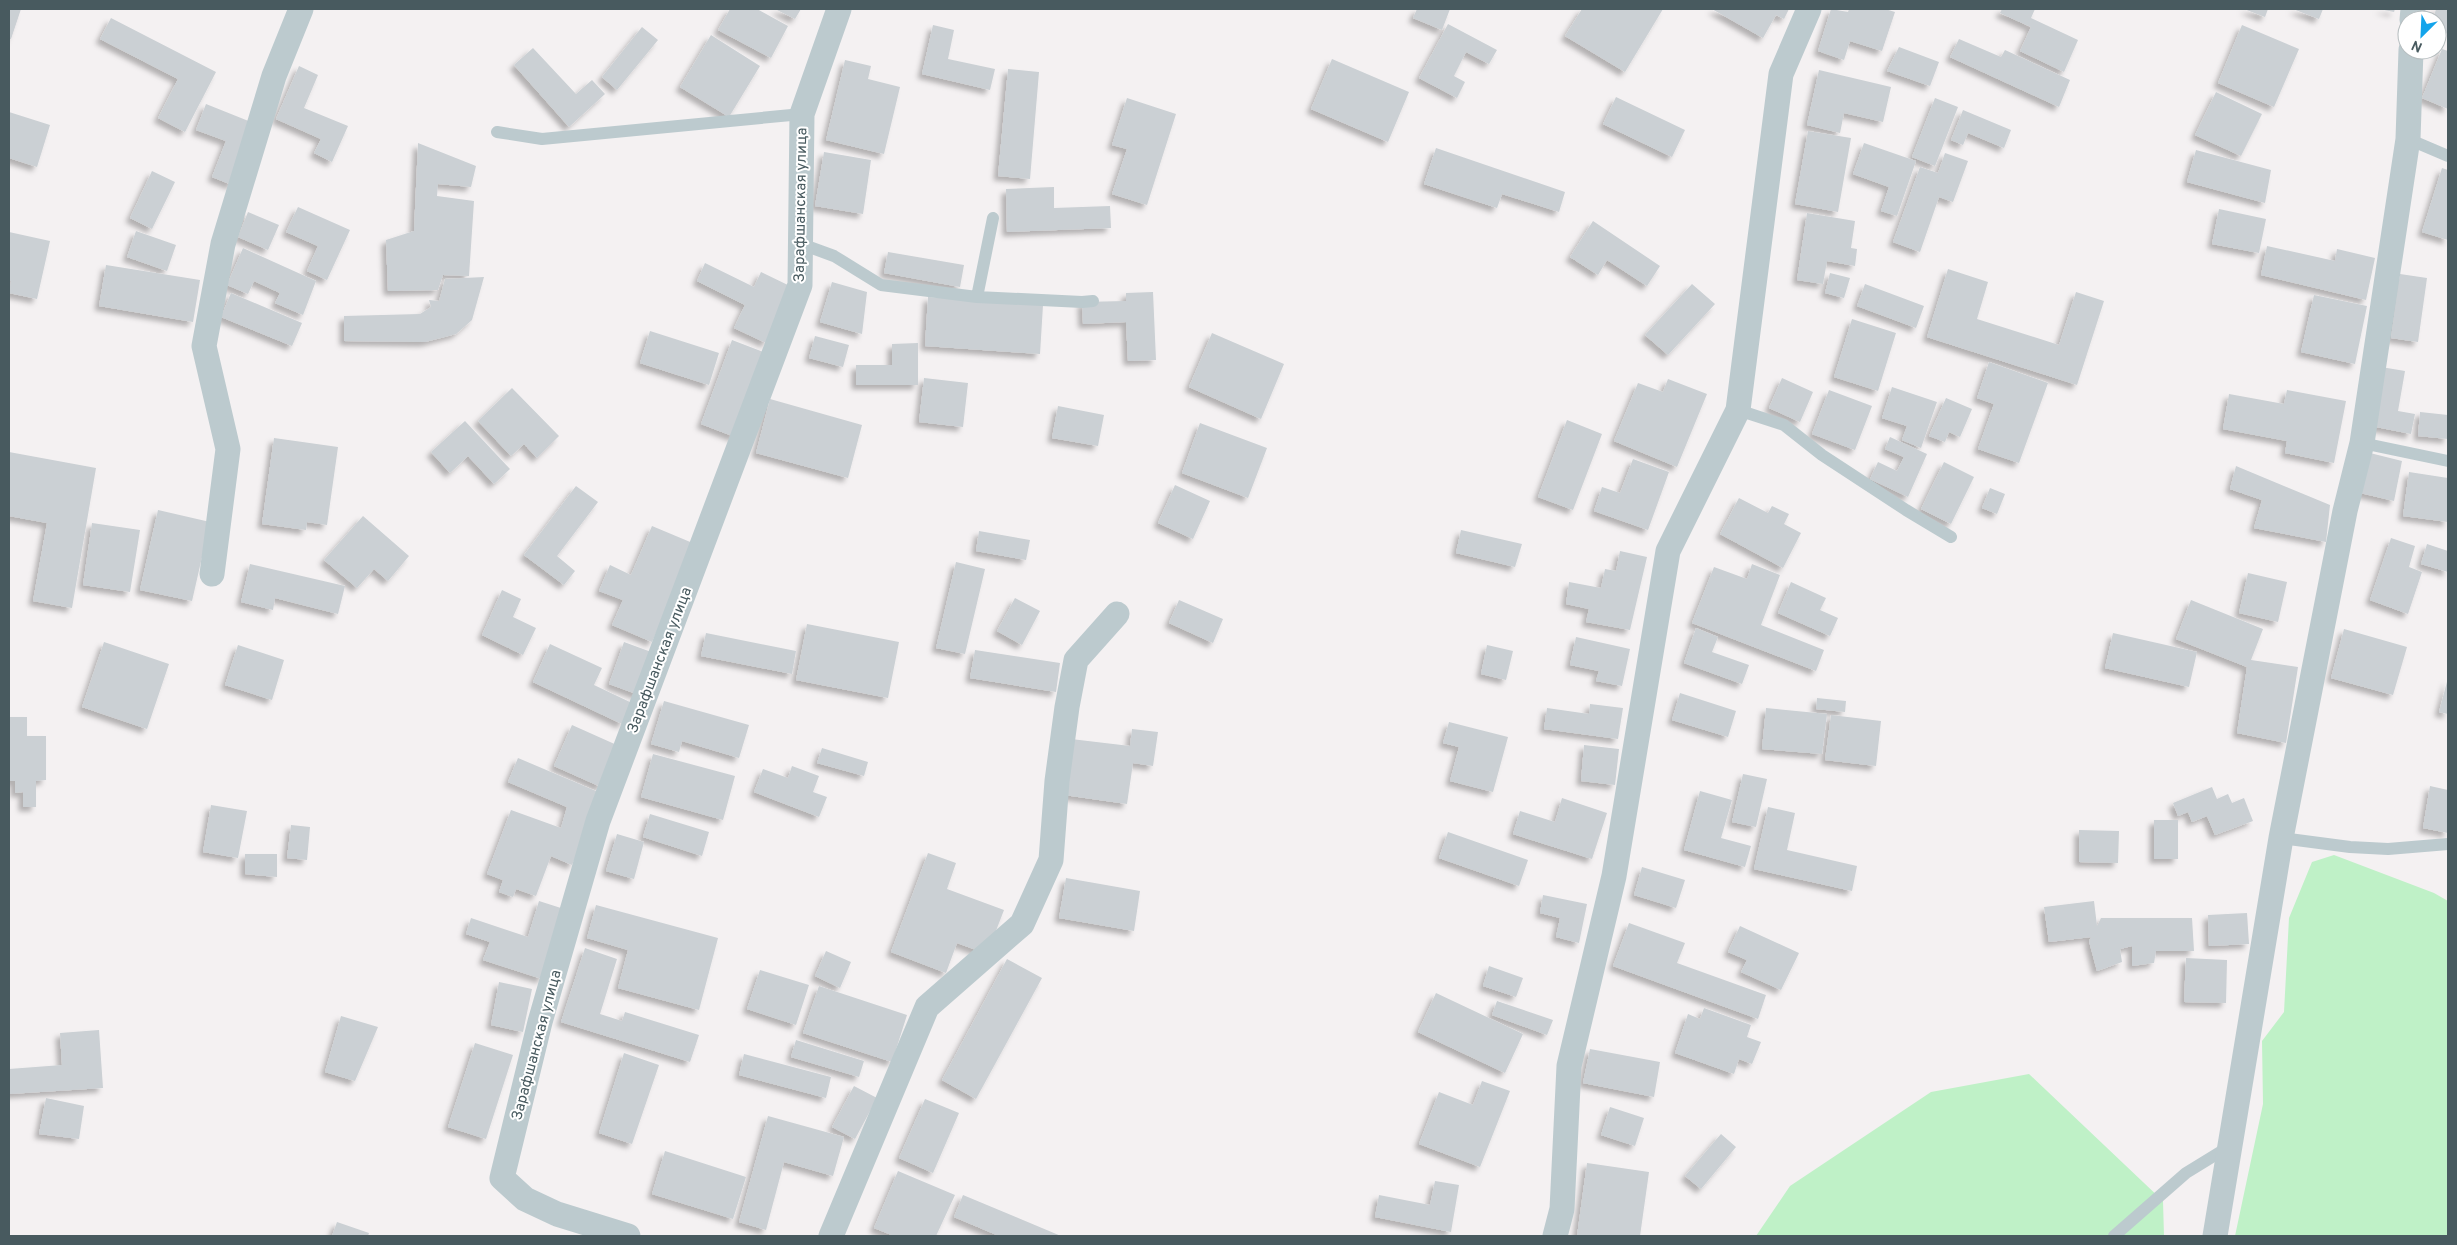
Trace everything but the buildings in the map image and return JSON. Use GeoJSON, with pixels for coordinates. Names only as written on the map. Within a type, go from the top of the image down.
{"type":"FeatureCollection","features":[{"type":"Feature","properties":{"kind":"street"},"geometry":{"type":"LineString","coordinates":[[212,574],[228,449],[204,346],[224,244],[274,76],[302,9]]}},
{"type":"Feature","properties":{"kind":"street","name":"Зарафшанская улица"},"geometry":{"type":"LineString","coordinates":[[628,1236],[557,1214],[525,1199],[502,1178],[540,1022],[598,821],[800,285],[802,114],[839,9]]}},
{"type":"Feature","properties":{"kind":"street"},"geometry":{"type":"LineString","coordinates":[[1555,1236],[1562,1209],[1570,1066],[1614,876],[1668,550],[1738,410],[1781,74],[1809,9]]}},
{"type":"Feature","properties":{"kind":"street"},"geometry":{"type":"LineString","coordinates":[[2215,1236],[2281,838],[2345,511],[2362,443],[2408,139],[2411,60]]}},
{"type":"Feature","properties":{"kind":"street"},"geometry":{"type":"LineString","coordinates":[[831,1236],[927,1007],[1022,924],[1051,860],[1057,781],[1067,707],[1076,660],[1117,614]]}},
{"type":"Feature","properties":{"kind":"lane"},"geometry":{"type":"LineString","coordinates":[[498,132],[542,139],[802,114]]}},
{"type":"Feature","properties":{"kind":"lane"},"geometry":{"type":"LineString","coordinates":[[2408,139],[2448,156]]}},
{"type":"Feature","properties":{"kind":"lane"},"geometry":{"type":"LineString","coordinates":[[976,297],[993,218]]}},
{"type":"Feature","properties":{"kind":"lane"},"geometry":{"type":"LineString","coordinates":[[800,244],[834,256],[881,285],[976,297],[1094,301]]}},
{"type":"Feature","properties":{"kind":"lane"},"geometry":{"type":"LineString","coordinates":[[1738,410],[1784,425],[1822,455],[1950,537]]}},
{"type":"Feature","properties":{"kind":"lane"},"geometry":{"type":"LineString","coordinates":[[2362,443],[2448,461]]}},
{"type":"Feature","properties":{"kind":"lane"},"geometry":{"type":"LineString","coordinates":[[2281,838],[2350,847],[2388,849],[2448,844]]}},
{"type":"Feature","properties":{"kind":"lane"},"geometry":{"type":"LineString","coordinates":[[2114,1236],[2186,1173],[2231,1145]]}},
{"type":"Feature","properties":{"kind":"green space"},"geometry":{"type":"Polygon","coordinates":[[[2334,855],[2434,893],[2448,901],[2448,1236],[2235,1236],[2263,1104],[2262,1041],[2284,1012],[2289,918],[2312,862],[2334,855]]]}},
{"type":"Feature","properties":{"kind":"green space"},"geometry":{"type":"Polygon","coordinates":[[[2029,1074],[2163,1201],[2164,1236],[1756,1236],[1790,1186],[1931,1092],[2029,1074]]]}}]}
